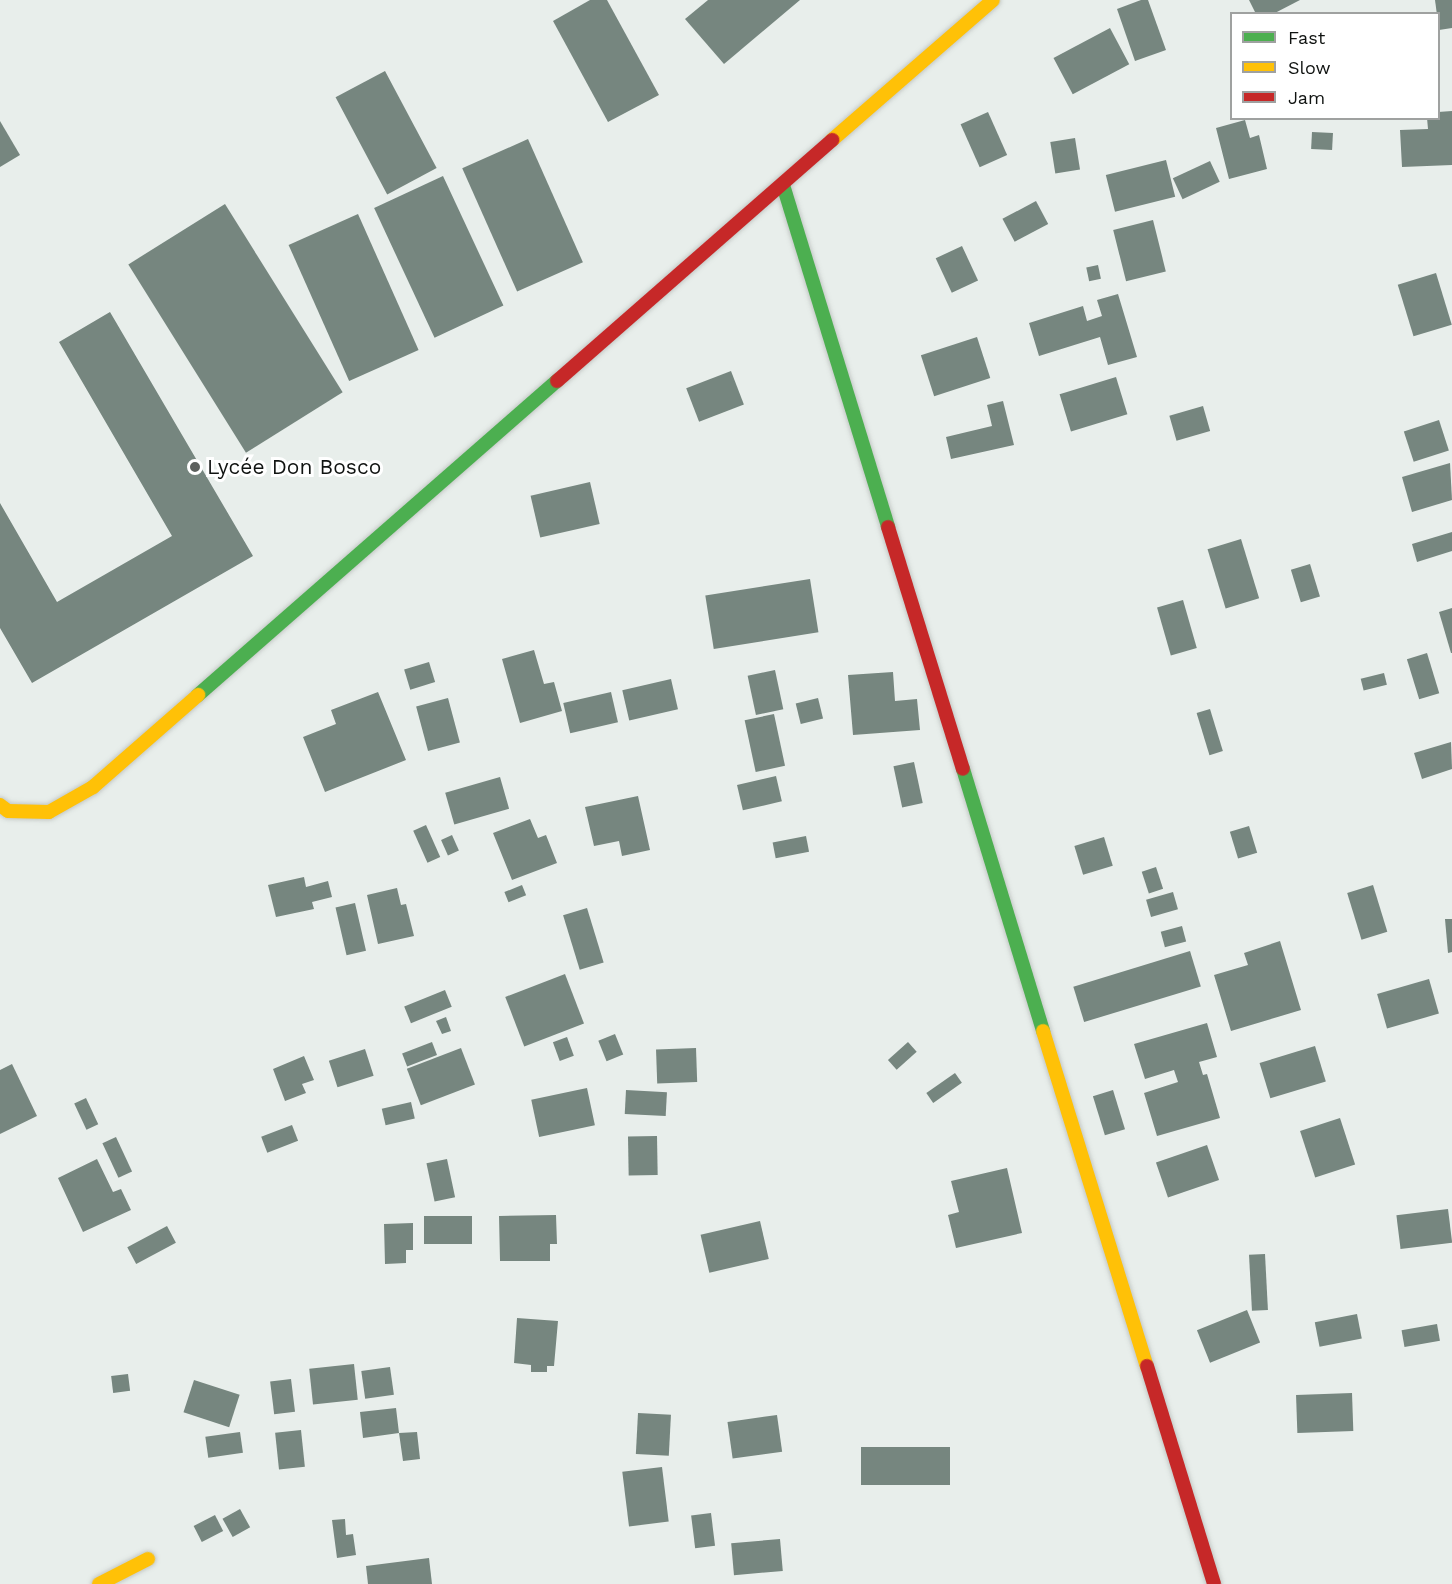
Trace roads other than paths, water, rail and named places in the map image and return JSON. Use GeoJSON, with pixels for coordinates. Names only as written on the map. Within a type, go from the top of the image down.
{"type":"FeatureCollection","features":[{"type":"Feature","properties":{"kind":"street"},"geometry":{"type":"LineString","coordinates":[[0,805],[8,811],[49,812],[93,787],[993,0]]}},
{"type":"Feature","properties":{"kind":"street"},"geometry":{"type":"LineString","coordinates":[[783,184],[1214,1584]]}},
{"type":"Feature","properties":{"kind":"street"},"geometry":{"type":"LineString","coordinates":[[99,1584],[148,1559]]}},
{"type":"Feature","properties":{"kind":"place","name":"Lycée Don Bosco"},"geometry":{"type":"Point","coordinates":[195,467]}}]}
